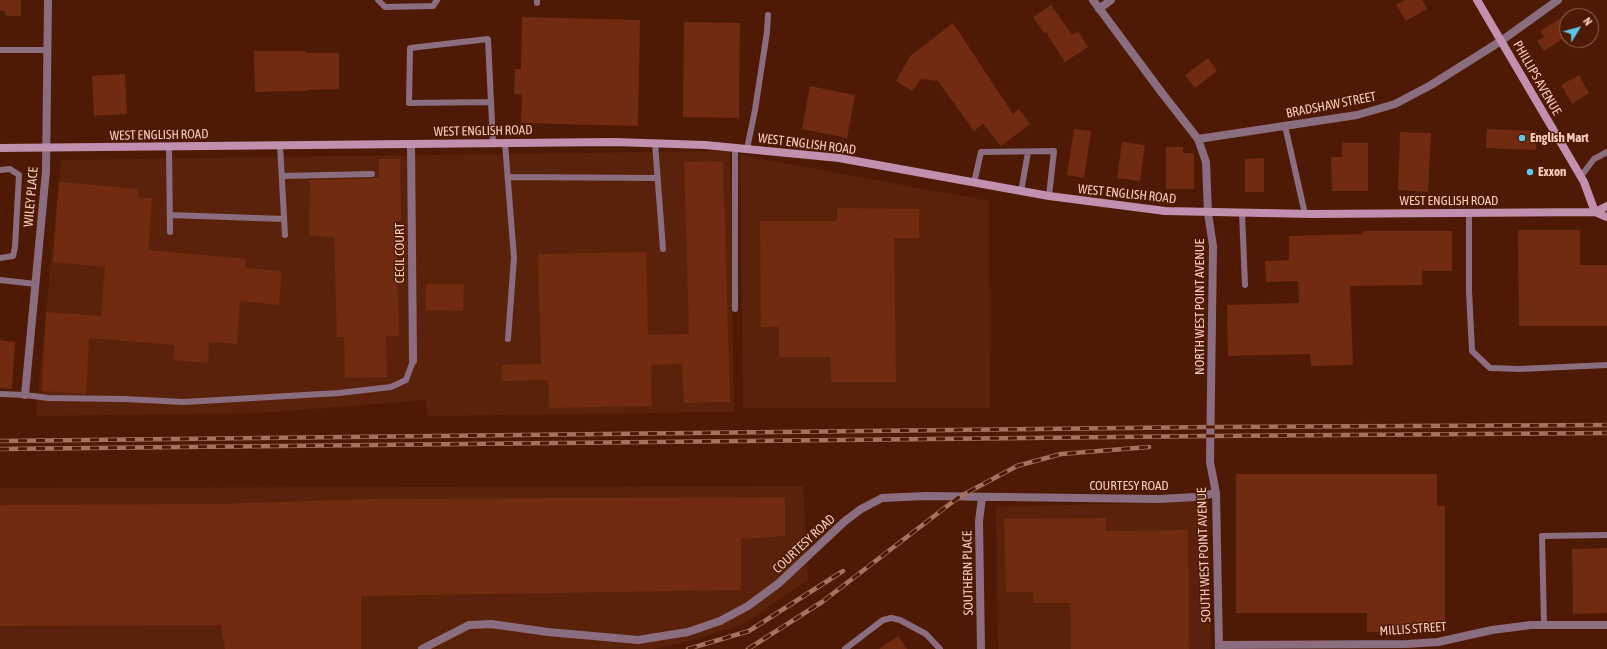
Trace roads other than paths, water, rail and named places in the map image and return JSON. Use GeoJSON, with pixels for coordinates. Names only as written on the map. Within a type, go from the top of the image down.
{"type":"FeatureCollection","features":[{"type":"Feature","properties":{"kind":"main road","name":"PHILLIPS AVENUE"},"geometry":{"type":"LineString","coordinates":[[1477,0],[1581,176],[1591,197],[1595,212]]}},
{"type":"Feature","properties":{"kind":"main road","name":"WEST ENGLISH ROAD"},"geometry":{"type":"LineString","coordinates":[[0,148],[614,142],[655,143],[705,145],[839,158],[1021,192],[1166,211],[1305,214],[1595,212],[1607,206]]}},
{"type":"Feature","properties":{"kind":"main road"},"geometry":{"type":"LineString","coordinates":[[1595,212],[1607,217]]}},
{"type":"Feature","properties":{"kind":"street","name":"WILEY PLACE"},"geometry":{"type":"LineString","coordinates":[[25,395],[46,171],[48,0]]}},
{"type":"Feature","properties":{"kind":"street","name":"NORTH WEST POINT AVENUE"},"geometry":{"type":"LineString","coordinates":[[1093,0],[1198,139],[1206,162],[1208,213],[1213,246],[1211,436]]}},
{"type":"Feature","properties":{"kind":"street"},"geometry":{"type":"LineString","coordinates":[[1099,9],[1111,0]]}},
{"type":"Feature","properties":{"kind":"street","name":"BRADSHAW STREET"},"geometry":{"type":"LineString","coordinates":[[1198,139],[1357,115],[1395,104],[1432,85],[1501,41],[1558,0]]}},
{"type":"Feature","properties":{"kind":"street","name":"CECIL COURT"},"geometry":{"type":"LineString","coordinates":[[411,144],[413,361]]}},
{"type":"Feature","properties":{"kind":"street","name":"SOUTH WEST POINT AVENUE"},"geometry":{"type":"LineString","coordinates":[[1211,436],[1210,462],[1216,493],[1219,647]]}},
{"type":"Feature","properties":{"kind":"street","name":"COURTESY ROAD"},"geometry":{"type":"LineString","coordinates":[[422,649],[469,625],[491,624],[548,632],[638,640],[688,632],[720,621],[748,606],[779,583],[845,521],[861,509],[882,498],[925,496],[982,498],[1159,499],[1196,497],[1216,493]]}},
{"type":"Feature","properties":{"kind":"street","name":"SOUTHERN PLACE"},"geometry":{"type":"LineString","coordinates":[[981,649],[979,521],[982,498]]}},
{"type":"Feature","properties":{"kind":"street","name":"MILLIS STREET"},"geometry":{"type":"LineString","coordinates":[[1219,647],[1407,644],[1438,642],[1492,630],[1531,625],[1607,625]]}},
{"type":"Feature","properties":{"kind":"lane"},"geometry":{"type":"LineString","coordinates":[[378,0],[385,7],[433,6],[437,0]]}},
{"type":"Feature","properties":{"kind":"lane"},"geometry":{"type":"LineString","coordinates":[[747,149],[767,32],[768,15]]}},
{"type":"Feature","properties":{"kind":"lane"},"geometry":{"type":"LineString","coordinates":[[491,102],[409,103],[410,48],[488,39],[493,143]]}},
{"type":"Feature","properties":{"kind":"lane"},"geometry":{"type":"LineString","coordinates":[[0,50],[47,50]]}},
{"type":"Feature","properties":{"kind":"lane"},"geometry":{"type":"LineString","coordinates":[[1285,126],[1305,214]]}},
{"type":"Feature","properties":{"kind":"lane"},"geometry":{"type":"LineString","coordinates":[[505,143],[514,258],[508,339]]}},
{"type":"Feature","properties":{"kind":"lane"},"geometry":{"type":"LineString","coordinates":[[655,143],[662,249]]}},
{"type":"Feature","properties":{"kind":"lane"},"geometry":{"type":"LineString","coordinates":[[280,146],[285,235]]}},
{"type":"Feature","properties":{"kind":"lane"},"geometry":{"type":"LineString","coordinates":[[169,147],[170,232]]}},
{"type":"Feature","properties":{"kind":"lane"},"geometry":{"type":"LineString","coordinates":[[735,148],[735,309]]}},
{"type":"Feature","properties":{"kind":"lane"},"geometry":{"type":"LineString","coordinates":[[974,183],[981,152],[1054,151],[1049,196]]}},
{"type":"Feature","properties":{"kind":"lane"},"geometry":{"type":"LineString","coordinates":[[1021,192],[1028,152]]}},
{"type":"Feature","properties":{"kind":"lane"},"geometry":{"type":"LineString","coordinates":[[1581,176],[1594,159],[1607,152]]}},
{"type":"Feature","properties":{"kind":"lane"},"geometry":{"type":"LineString","coordinates":[[0,170],[10,169],[18,175],[18,182],[15,247],[13,256],[0,258]]}},
{"type":"Feature","properties":{"kind":"lane"},"geometry":{"type":"LineString","coordinates":[[282,176],[372,174]]}},
{"type":"Feature","properties":{"kind":"lane"},"geometry":{"type":"LineString","coordinates":[[508,177],[657,178]]}},
{"type":"Feature","properties":{"kind":"lane"},"geometry":{"type":"LineString","coordinates":[[1242,213],[1245,286]]}},
{"type":"Feature","properties":{"kind":"lane"},"geometry":{"type":"LineString","coordinates":[[1469,213],[1469,291],[1472,351],[1490,368],[1519,369],[1607,365]]}},
{"type":"Feature","properties":{"kind":"lane"},"geometry":{"type":"LineString","coordinates":[[170,215],[284,218]]}},
{"type":"Feature","properties":{"kind":"lane"},"geometry":{"type":"LineString","coordinates":[[0,280],[36,284]]}},
{"type":"Feature","properties":{"kind":"lane"},"geometry":{"type":"LineString","coordinates":[[0,394],[48,398],[124,399],[184,402],[339,393],[391,387],[406,380],[413,361]]}},
{"type":"Feature","properties":{"kind":"lane"},"geometry":{"type":"LineString","coordinates":[[1544,625],[1542,536],[1607,535]]}},
{"type":"Feature","properties":{"kind":"lane"},"geometry":{"type":"LineString","coordinates":[[845,649],[883,620],[891,618],[900,620],[926,634],[940,649]]}},
{"type":"Feature","properties":{"kind":"railway"},"geometry":{"type":"LineString","coordinates":[[0,441],[1211,427],[1607,425]]}},
{"type":"Feature","properties":{"kind":"railway"},"geometry":{"type":"LineString","coordinates":[[0,449],[1607,433]]}},
{"type":"Feature","properties":{"kind":"railway"},"geometry":{"type":"LineString","coordinates":[[748,649],[822,602],[959,497],[1017,466],[1061,454],[1149,447]]}},
{"type":"Feature","properties":{"kind":"railway"},"geometry":{"type":"LineString","coordinates":[[688,649],[749,631],[843,571]]}},
{"type":"Feature","properties":{"kind":"place","name":"English Mart"},"geometry":{"type":"Point","coordinates":[1522,138]}},
{"type":"Feature","properties":{"kind":"place","name":"Exxon"},"geometry":{"type":"Point","coordinates":[1530,172]}}]}
